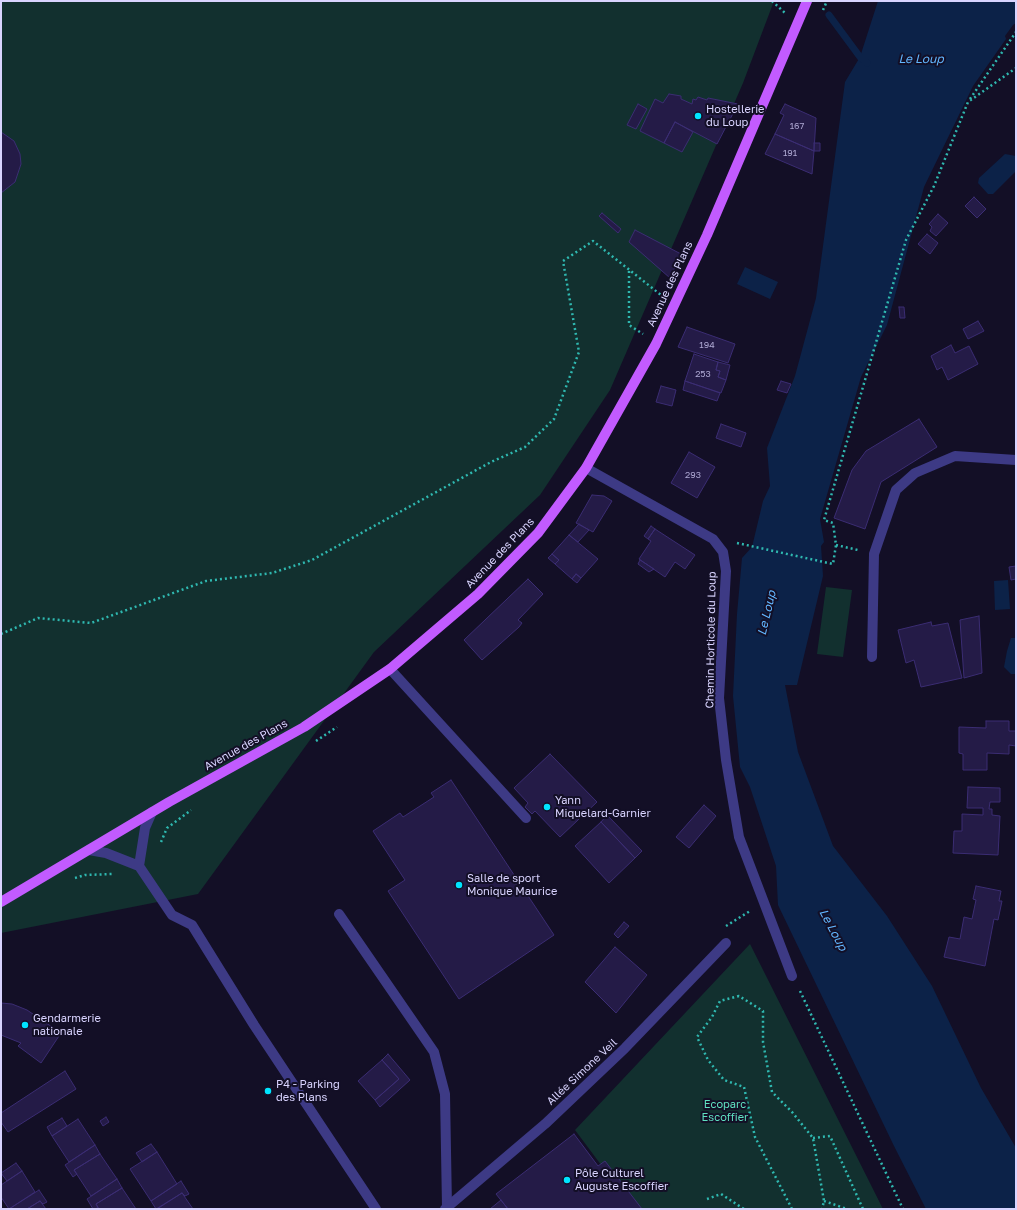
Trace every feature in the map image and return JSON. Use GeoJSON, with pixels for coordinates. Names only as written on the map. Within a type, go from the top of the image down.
{"type":"FeatureCollection","features":[{"type":"Feature","properties":{"kind":"main road","name":"Avenue des Plans"},"geometry":{"type":"LineString","coordinates":[[1,902],[152,812],[304,727],[390,670],[478,594],[538,533],[586,468],[656,344],[676,304],[807,1]]}},
{"type":"Feature","properties":{"kind":"street"},"geometry":{"type":"LineString","coordinates":[[872,657],[874,554],[896,490],[915,473],[956,456],[1016,460]]}},
{"type":"Feature","properties":{"kind":"street","name":"Chemin Horticole du Loup"},"geometry":{"type":"LineString","coordinates":[[586,468],[713,539],[723,552],[726,571],[720,698],[726,760],[739,837],[792,976]]}},
{"type":"Feature","properties":{"kind":"street"},"geometry":{"type":"LineString","coordinates":[[390,670],[526,818]]}},
{"type":"Feature","properties":{"kind":"street"},"geometry":{"type":"LineString","coordinates":[[139,866],[145,828],[152,812]]}},
{"type":"Feature","properties":{"kind":"street"},"geometry":{"type":"LineString","coordinates":[[89,850],[106,853],[139,866],[172,915],[192,925],[254,1025],[376,1209]]}},
{"type":"Feature","properties":{"kind":"street"},"geometry":{"type":"LineString","coordinates":[[339,914],[434,1052],[445,1094],[446,1208]]}},
{"type":"Feature","properties":{"kind":"street","name":"Allée Simone Veil"},"geometry":{"type":"LineString","coordinates":[[446,1208],[545,1124],[625,1048],[726,943]]}},
{"type":"Feature","properties":{"kind":"path"},"geometry":{"type":"LineString","coordinates":[[734,542],[833,564],[836,544],[833,523],[824,520],[906,240],[934,186],[968,102],[1016,32]]}},
{"type":"Feature","properties":{"kind":"path"},"geometry":{"type":"LineString","coordinates":[[968,102],[1016,68]]}},
{"type":"Feature","properties":{"kind":"path"},"geometry":{"type":"LineString","coordinates":[[1,634],[38,618],[91,623],[206,581],[272,573],[312,560],[491,462],[525,447],[554,420],[579,352],[562,261],[593,241],[660,295],[676,304]]}},
{"type":"Feature","properties":{"kind":"path"},"geometry":{"type":"LineString","coordinates":[[629,270],[629,325],[656,344]]}},
{"type":"Feature","properties":{"kind":"path"},"geometry":{"type":"LineString","coordinates":[[836,544],[874,554]]}},
{"type":"Feature","properties":{"kind":"path"},"geometry":{"type":"LineString","coordinates":[[726,943],[722,930],[730,923],[764,902]]}},
{"type":"Feature","properties":{"kind":"path"},"geometry":{"type":"LineString","coordinates":[[792,976],[903,1209]]}},
{"type":"Feature","properties":{"kind":"path"},"geometry":{"type":"LineString","coordinates":[[792,1209],[755,1137],[744,1087],[724,1080],[708,1060],[697,1037],[712,1017],[720,1001],[739,996],[763,1011],[763,1042],[772,1092],[792,1112],[813,1138],[824,1201],[822,1209]]}},
{"type":"Feature","properties":{"kind":"path"},"geometry":{"type":"LineString","coordinates":[[813,1138],[830,1136],[863,1209]]}},
{"type":"Feature","properties":{"kind":"path"},"geometry":{"type":"LineString","coordinates":[[707,1199],[720,1194],[744,1209]]}},
{"type":"Feature","properties":{"kind":"path"},"geometry":{"type":"LineString","coordinates":[[824,1201],[847,1209]]}},
{"type":"Feature","properties":{"kind":"green space"},"geometry":{"type":"Polygon","coordinates":[[[1,1],[774,1],[743,83],[610,390],[540,495],[374,652],[198,894],[1,933],[1,1]]]}},
{"type":"Feature","properties":{"kind":"green space"},"geometry":{"type":"Polygon","coordinates":[[[826,587],[852,590],[843,657],[817,654],[826,587]]]}},
{"type":"Feature","properties":{"kind":"green space","name":"Ecoparc Escoffier"},"geometry":{"type":"Polygon","coordinates":[[[750,944],[883,1209],[634,1209],[575,1130],[750,944]]]}},
{"type":"Feature","properties":{"kind":"water","name":"Le Loup"},"geometry":{"type":"Polygon","coordinates":[[[878,1],[1016,1],[1016,23],[1005,36],[1006,39],[973,86],[924,187],[887,325],[861,377],[820,519],[824,542],[821,546],[823,576],[797,685],[785,685],[798,752],[833,846],[887,916],[932,986],[981,1088],[1016,1148],[1016,1209],[926,1209],[778,905],[776,866],[750,787],[740,767],[733,696],[737,614],[742,558],[752,547],[763,501],[770,486],[767,448],[795,376],[816,298],[845,82],[860,57],[878,1]]]}},
{"type":"Feature","properties":{"kind":"water"},"geometry":{"type":"Polygon","coordinates":[[[1005,154],[1016,156],[1016,171],[993,194],[988,194],[978,183],[979,178],[1005,154]]]}},
{"type":"Feature","properties":{"kind":"water"},"geometry":{"type":"Polygon","coordinates":[[[745,267],[778,282],[770,299],[737,284],[745,267]]]}},
{"type":"Feature","properties":{"kind":"water"},"geometry":{"type":"Polygon","coordinates":[[[1008,580],[1010,609],[995,610],[994,581],[1008,580]]]}},
{"type":"Feature","properties":{"kind":"water"},"geometry":{"type":"Polygon","coordinates":[[[1011,638],[1016,638],[1016,674],[1011,674],[1004,667],[1011,638]]]}},
{"type":"Feature","properties":{"kind":"building"},"geometry":{"type":"Polygon","coordinates":[[[669,94],[681,96],[681,99],[692,104],[693,99],[696,100],[698,97],[707,100],[708,98],[738,104],[717,144],[675,122],[664,143],[640,131],[655,99],[663,103],[669,94]]]}},
{"type":"Feature","properties":{"kind":"building"},"geometry":{"type":"Polygon","coordinates":[[[638,104],[647,109],[636,129],[627,125],[638,104]]]}},
{"type":"Feature","properties":{"kind":"building"},"geometry":{"type":"Polygon","coordinates":[[[785,104],[816,118],[814,151],[775,134],[784,115],[780,113],[785,104]]]}},
{"type":"Feature","properties":{"kind":"building"},"geometry":{"type":"Polygon","coordinates":[[[675,122],[693,132],[682,152],[664,143],[675,122]]]}},
{"type":"Feature","properties":{"kind":"building"},"geometry":{"type":"Polygon","coordinates":[[[1,132],[14,141],[20,154],[21,164],[15,182],[1,193],[1,132]]]}},
{"type":"Feature","properties":{"kind":"building"},"geometry":{"type":"Polygon","coordinates":[[[775,134],[814,151],[812,174],[765,154],[775,134]]]}},
{"type":"Feature","properties":{"kind":"building"},"geometry":{"type":"Polygon","coordinates":[[[814,143],[820,143],[820,151],[814,151],[814,143]]]}},
{"type":"Feature","properties":{"kind":"building"},"geometry":{"type":"Polygon","coordinates":[[[974,197],[986,209],[977,218],[965,206],[974,197]]]}},
{"type":"Feature","properties":{"kind":"building"},"geometry":{"type":"Polygon","coordinates":[[[602,213],[621,229],[618,233],[599,216],[602,213]]]}},
{"type":"Feature","properties":{"kind":"building"},"geometry":{"type":"Polygon","coordinates":[[[938,214],[948,223],[936,236],[930,231],[932,227],[929,224],[938,214]]]}},
{"type":"Feature","properties":{"kind":"building"},"geometry":{"type":"Polygon","coordinates":[[[635,230],[681,254],[670,278],[629,242],[635,230]]]}},
{"type":"Feature","properties":{"kind":"building"},"geometry":{"type":"Polygon","coordinates":[[[927,234],[938,243],[930,254],[918,244],[927,234]]]}},
{"type":"Feature","properties":{"kind":"building"},"geometry":{"type":"Polygon","coordinates":[[[899,307],[904,307],[905,318],[900,318],[899,307]]]}},
{"type":"Feature","properties":{"kind":"building"},"geometry":{"type":"Polygon","coordinates":[[[978,321],[984,331],[968,339],[963,329],[978,321]]]}},
{"type":"Feature","properties":{"kind":"building"},"geometry":{"type":"Polygon","coordinates":[[[687,327],[735,344],[728,363],[678,347],[687,327]]]}},
{"type":"Feature","properties":{"kind":"building"},"geometry":{"type":"Polygon","coordinates":[[[951,345],[955,353],[969,346],[978,364],[948,380],[942,367],[937,370],[931,356],[951,345]]]}},
{"type":"Feature","properties":{"kind":"building"},"geometry":{"type":"Polygon","coordinates":[[[694,354],[718,362],[716,370],[720,371],[718,377],[726,380],[721,393],[685,381],[694,354]]]}},
{"type":"Feature","properties":{"kind":"building"},"geometry":{"type":"Polygon","coordinates":[[[718,362],[730,365],[726,380],[718,377],[720,371],[716,370],[718,362]]]}},
{"type":"Feature","properties":{"kind":"building"},"geometry":{"type":"Polygon","coordinates":[[[685,381],[720,393],[717,401],[683,390],[685,381]]]}},
{"type":"Feature","properties":{"kind":"building"},"geometry":{"type":"Polygon","coordinates":[[[781,381],[791,384],[787,393],[777,390],[781,381]]]}},
{"type":"Feature","properties":{"kind":"building"},"geometry":{"type":"Polygon","coordinates":[[[661,386],[676,390],[672,406],[656,402],[661,386]]]}},
{"type":"Feature","properties":{"kind":"building"},"geometry":{"type":"Polygon","coordinates":[[[919,419],[937,447],[881,482],[865,529],[834,518],[852,470],[866,451],[919,419]]]}},
{"type":"Feature","properties":{"kind":"building"},"geometry":{"type":"Polygon","coordinates":[[[721,424],[746,433],[741,447],[716,438],[721,424]]]}},
{"type":"Feature","properties":{"kind":"building"},"geometry":{"type":"Polygon","coordinates":[[[689,452],[715,467],[697,498],[671,483],[689,452]]]}},
{"type":"Feature","properties":{"kind":"building"},"geometry":{"type":"Polygon","coordinates":[[[592,495],[604,496],[612,501],[593,532],[576,523],[592,495]]]}},
{"type":"Feature","properties":{"kind":"building"},"geometry":{"type":"Polygon","coordinates":[[[579,524],[589,530],[578,542],[569,535],[579,524]]]}},
{"type":"Feature","properties":{"kind":"building"},"geometry":{"type":"Polygon","coordinates":[[[651,526],[655,529],[648,539],[644,536],[651,526]]]}},
{"type":"Feature","properties":{"kind":"building"},"geometry":{"type":"Polygon","coordinates":[[[655,529],[695,555],[685,569],[675,562],[665,577],[639,559],[651,541],[648,539],[655,529]]]}},
{"type":"Feature","properties":{"kind":"building"},"geometry":{"type":"Polygon","coordinates":[[[569,535],[598,559],[581,578],[576,574],[572,579],[555,564],[559,560],[552,554],[569,535]]]}},
{"type":"Feature","properties":{"kind":"building"},"geometry":{"type":"Polygon","coordinates":[[[552,554],[559,560],[555,564],[548,558],[552,554]]]}},
{"type":"Feature","properties":{"kind":"building"},"geometry":{"type":"Polygon","coordinates":[[[640,560],[654,569],[649,572],[638,564],[640,560]]]}},
{"type":"Feature","properties":{"kind":"building"},"geometry":{"type":"Polygon","coordinates":[[[1016,566],[1016,579],[1011,580],[1009,567],[1016,566]]]}},
{"type":"Feature","properties":{"kind":"building"},"geometry":{"type":"Polygon","coordinates":[[[576,574],[581,578],[577,583],[572,579],[576,574]]]}},
{"type":"Feature","properties":{"kind":"building"},"geometry":{"type":"Polygon","coordinates":[[[528,579],[543,594],[518,620],[522,623],[519,627],[482,660],[464,640],[528,579]]]}},
{"type":"Feature","properties":{"kind":"building"},"geometry":{"type":"Polygon","coordinates":[[[979,616],[982,673],[964,678],[960,620],[979,616]]]}},
{"type":"Feature","properties":{"kind":"building"},"geometry":{"type":"Polygon","coordinates":[[[931,622],[932,626],[948,623],[962,678],[921,687],[914,660],[906,663],[898,630],[931,622]]]}},
{"type":"Feature","properties":{"kind":"building"},"geometry":{"type":"Polygon","coordinates":[[[986,721],[1009,721],[1009,731],[1016,731],[1016,746],[1009,745],[1009,754],[987,753],[987,770],[963,770],[963,754],[959,753],[959,727],[986,728],[986,721]]]}},
{"type":"Feature","properties":{"kind":"building"},"geometry":{"type":"Polygon","coordinates":[[[550,754],[597,802],[560,837],[535,811],[532,814],[525,807],[528,803],[514,788],[550,754]]]}},
{"type":"Feature","properties":{"kind":"building","name":"Salle de sport Monique Maurice"},"geometry":{"type":"Polygon","coordinates":[[[451,780],[554,935],[459,999],[388,891],[405,880],[373,831],[400,813],[403,817],[434,797],[431,793],[451,780]]]}},
{"type":"Feature","properties":{"kind":"building"},"geometry":{"type":"Polygon","coordinates":[[[968,787],[1000,788],[1000,802],[990,802],[989,809],[992,809],[992,815],[1000,816],[998,855],[953,853],[954,831],[962,831],[962,814],[983,815],[983,808],[967,808],[968,787]]]}},
{"type":"Feature","properties":{"kind":"building"},"geometry":{"type":"Polygon","coordinates":[[[704,805],[716,816],[689,848],[676,837],[704,805]]]}},
{"type":"Feature","properties":{"kind":"building"},"geometry":{"type":"Polygon","coordinates":[[[607,815],[642,851],[635,858],[601,822],[607,815]]]}},
{"type":"Feature","properties":{"kind":"building"},"geometry":{"type":"Polygon","coordinates":[[[601,822],[635,858],[609,883],[575,846],[601,822]]]}},
{"type":"Feature","properties":{"kind":"building"},"geometry":{"type":"Polygon","coordinates":[[[976,886],[1001,891],[999,901],[1002,901],[998,920],[994,919],[985,966],[944,957],[949,937],[960,939],[964,917],[972,919],[976,900],[973,899],[976,886]]]}},
{"type":"Feature","properties":{"kind":"building"},"geometry":{"type":"Polygon","coordinates":[[[624,922],[629,926],[618,938],[614,934],[624,922]]]}},
{"type":"Feature","properties":{"kind":"building"},"geometry":{"type":"Polygon","coordinates":[[[615,947],[647,975],[616,1013],[585,982],[615,947]]]}},
{"type":"Feature","properties":{"kind":"building","name":"Gendarmerie nationale"},"geometry":{"type":"Polygon","coordinates":[[[1,1003],[12,1004],[27,1010],[61,1033],[41,1063],[18,1046],[21,1043],[1,1035],[1,1003]]]}},
{"type":"Feature","properties":{"kind":"building"},"geometry":{"type":"Polygon","coordinates":[[[388,1054],[410,1080],[380,1107],[375,1100],[399,1079],[382,1060],[388,1054]]]}},
{"type":"Feature","properties":{"kind":"building"},"geometry":{"type":"Polygon","coordinates":[[[382,1060],[399,1079],[375,1100],[358,1081],[382,1060]]]}},
{"type":"Feature","properties":{"kind":"building"},"geometry":{"type":"Polygon","coordinates":[[[65,1071],[76,1089],[8,1132],[1,1122],[1,1113],[65,1071]]]}},
{"type":"Feature","properties":{"kind":"building"},"geometry":{"type":"Polygon","coordinates":[[[106,1117],[109,1122],[103,1126],[100,1121],[106,1117]]]}},
{"type":"Feature","properties":{"kind":"building"},"geometry":{"type":"Polygon","coordinates":[[[62,1118],[67,1126],[52,1136],[47,1127],[62,1118]]]}},
{"type":"Feature","properties":{"kind":"building"},"geometry":{"type":"Polygon","coordinates":[[[78,1119],[95,1145],[69,1162],[52,1136],[78,1119]]]}},
{"type":"Feature","properties":{"kind":"building","name":"Pôle Culturel Auguste Escoffier"},"geometry":{"type":"Polygon","coordinates":[[[574,1134],[598,1166],[605,1161],[642,1209],[508,1209],[496,1194],[574,1134]]]}},
{"type":"Feature","properties":{"kind":"building"},"geometry":{"type":"Polygon","coordinates":[[[151,1144],[157,1152],[142,1162],[136,1153],[151,1144]]]}},
{"type":"Feature","properties":{"kind":"building"},"geometry":{"type":"Polygon","coordinates":[[[95,1145],[100,1154],[74,1170],[77,1174],[73,1177],[65,1165],[95,1145]]]}},
{"type":"Feature","properties":{"kind":"building"},"geometry":{"type":"Polygon","coordinates":[[[157,1152],[177,1184],[151,1201],[130,1169],[157,1152]]]}},
{"type":"Feature","properties":{"kind":"building"},"geometry":{"type":"Polygon","coordinates":[[[100,1154],[117,1179],[91,1196],[74,1170],[100,1154]]]}},
{"type":"Feature","properties":{"kind":"building"},"geometry":{"type":"Polygon","coordinates":[[[16,1163],[22,1171],[7,1181],[1,1173],[16,1163]]]}},
{"type":"Feature","properties":{"kind":"building"},"geometry":{"type":"Polygon","coordinates":[[[22,1171],[35,1192],[9,1209],[1,1197],[1,1185],[22,1171]]]}},
{"type":"Feature","properties":{"kind":"building"},"geometry":{"type":"Polygon","coordinates":[[[117,1179],[122,1188],[96,1204],[98,1208],[93,1209],[87,1199],[117,1179]]]}},
{"type":"Feature","properties":{"kind":"building"},"geometry":{"type":"Polygon","coordinates":[[[181,1181],[189,1194],[185,1196],[182,1193],[156,1209],[151,1201],[181,1181]]]}},
{"type":"Feature","properties":{"kind":"building"},"geometry":{"type":"Polygon","coordinates":[[[122,1188],[136,1209],[99,1209],[96,1204],[122,1188]]]}},
{"type":"Feature","properties":{"kind":"building"},"geometry":{"type":"Polygon","coordinates":[[[39,1190],[47,1202],[43,1204],[40,1201],[27,1209],[9,1209],[39,1190]]]}},
{"type":"Feature","properties":{"kind":"building"},"geometry":{"type":"Polygon","coordinates":[[[182,1193],[193,1209],[157,1209],[182,1193]]]}},
{"type":"Feature","properties":{"kind":"building"},"geometry":{"type":"Polygon","coordinates":[[[501,1200],[508,1209],[490,1209],[501,1200]]]}},
{"type":"Feature","properties":{"kind":"building"},"geometry":{"type":"Polygon","coordinates":[[[40,1201],[46,1209],[27,1209],[40,1201]]]}},
{"type":"Feature","properties":{"kind":"waterway"},"geometry":{"type":"LineString","coordinates":[[829,15],[860,57],[867,63]]}},
{"type":"Feature","properties":{"kind":"place","name":"Hostellerie du Loup"},"geometry":{"type":"Point","coordinates":[698,116]}},
{"type":"Feature","properties":{"kind":"place","name":"Yann Miquelard-Garnier"},"geometry":{"type":"Point","coordinates":[547,807]}},
{"type":"Feature","properties":{"kind":"place","name":"Salle de sport Monique Maurice"},"geometry":{"type":"Point","coordinates":[459,885]}},
{"type":"Feature","properties":{"kind":"place","name":"Gendarmerie nationale"},"geometry":{"type":"Point","coordinates":[25,1025]}},
{"type":"Feature","properties":{"kind":"place","name":"P4 - Parking des Plans"},"geometry":{"type":"Point","coordinates":[268,1091]}},
{"type":"Feature","properties":{"kind":"place","name":"Pôle Culturel Auguste Escoffier"},"geometry":{"type":"Point","coordinates":[567,1180]}}]}
